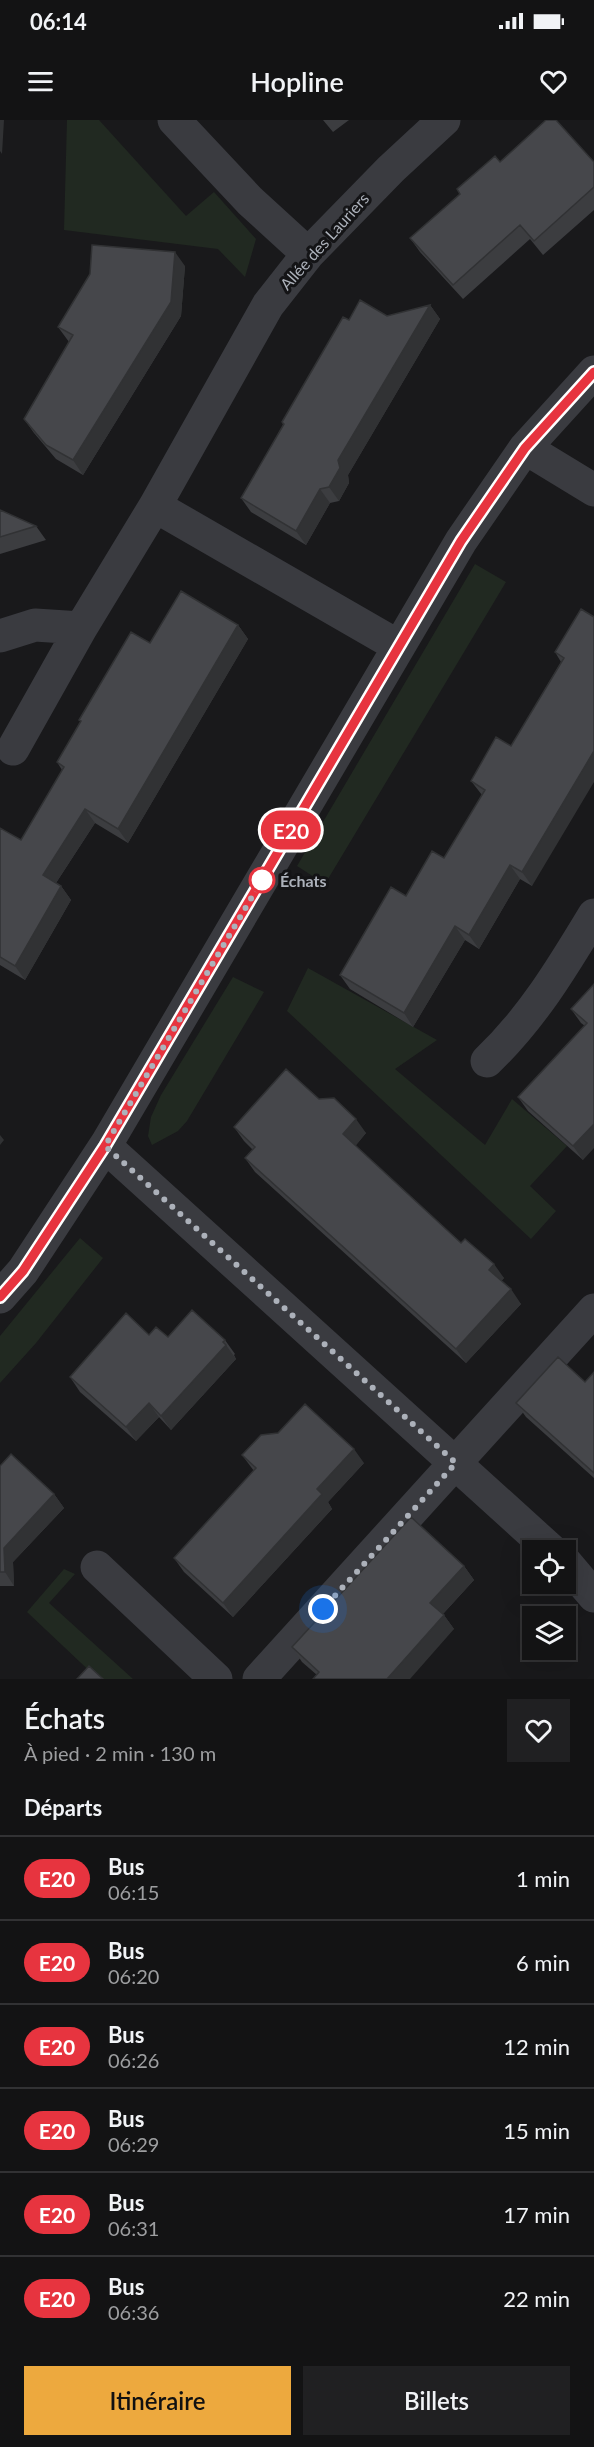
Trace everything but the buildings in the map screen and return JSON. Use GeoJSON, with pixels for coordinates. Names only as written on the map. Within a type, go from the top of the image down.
{"type":"FeatureCollection","features":[{"type":"Feature","properties":{"kind":"street"},"geometry":{"type":"LineString","coordinates":[[174,120],[250,201],[308,254]]}},
{"type":"Feature","properties":{"kind":"street","name":"Allée des Lauriers"},"geometry":{"type":"LineString","coordinates":[[13,748],[81,628],[155,506],[268,305],[308,254],[391,169],[444,120]]}},
{"type":"Feature","properties":{"kind":"street"},"geometry":{"type":"LineString","coordinates":[[0,1297],[23,1271],[105,1146],[461,541],[525,448],[594,372]]}},
{"type":"Feature","properties":{"kind":"street"},"geometry":{"type":"LineString","coordinates":[[525,448],[594,490]]}},
{"type":"Feature","properties":{"kind":"street"},"geometry":{"type":"LineString","coordinates":[[155,506],[398,646]]}},
{"type":"Feature","properties":{"kind":"street"},"geometry":{"type":"LineString","coordinates":[[0,636],[35,625],[81,628]]}},
{"type":"Feature","properties":{"kind":"street"},"geometry":{"type":"LineString","coordinates":[[487,1061],[515,1034],[545,996],[594,915]]}},
{"type":"Feature","properties":{"kind":"street"},"geometry":{"type":"LineString","coordinates":[[105,1146],[540,1540]]}},
{"type":"Feature","properties":{"kind":"street"},"geometry":{"type":"LineString","coordinates":[[259,1679],[594,1310]]}},
{"type":"Feature","properties":{"kind":"street"},"geometry":{"type":"LineString","coordinates":[[97,1567],[216,1679]]}},
{"type":"Feature","properties":{"kind":"street"},"geometry":{"type":"LineString","coordinates":[[576,1575],[594,1596]]}},
{"type":"Feature","properties":{"kind":"shaded area"},"geometry":{"type":"Polygon","coordinates":[[[67,120],[99,120],[186,216],[214,192],[256,239],[245,277],[218,249],[64,230],[67,120]]]}},
{"type":"Feature","properties":{"kind":"shaded area"},"geometry":{"type":"Polygon","coordinates":[[[475,564],[506,582],[325,884],[297,866],[475,564]]]}},
{"type":"Feature","properties":{"kind":"shaded area"},"geometry":{"type":"Polygon","coordinates":[[[308,968],[437,1040],[395,1069],[485,1145],[512,1099],[567,1146],[530,1186],[556,1211],[531,1239],[287,1011],[308,968]]]}},
{"type":"Feature","properties":{"kind":"shaded area"},"geometry":{"type":"Polygon","coordinates":[[[233,977],[264,992],[187,1121],[178,1131],[152,1145],[148,1136],[151,1117],[161,1095],[233,977]]]}},
{"type":"Feature","properties":{"kind":"shaded area"},"geometry":{"type":"Polygon","coordinates":[[[80,1238],[103,1258],[36,1343],[0,1383],[0,1336],[80,1238]]]}},
{"type":"Feature","properties":{"kind":"shaded area"},"geometry":{"type":"Polygon","coordinates":[[[64,1569],[75,1574],[49,1603],[133,1679],[98,1679],[27,1612],[64,1569]]]}},
{"type":"Feature","properties":{"kind":"bus line","name":"E20"},"geometry":{"type":"LineString","coordinates":[[0,1297],[23,1271],[105,1146],[461,541],[525,448],[564,402],[594,372]]}},
{"type":"Feature","properties":{"kind":"place","name":"Échats"},"geometry":{"type":"Point","coordinates":[262,880]}},
{"type":"Feature","properties":{"kind":"route"},"geometry":{"type":"LineString","coordinates":[[262,880],[105,1146],[456,1463],[323,1609]]}}]}
